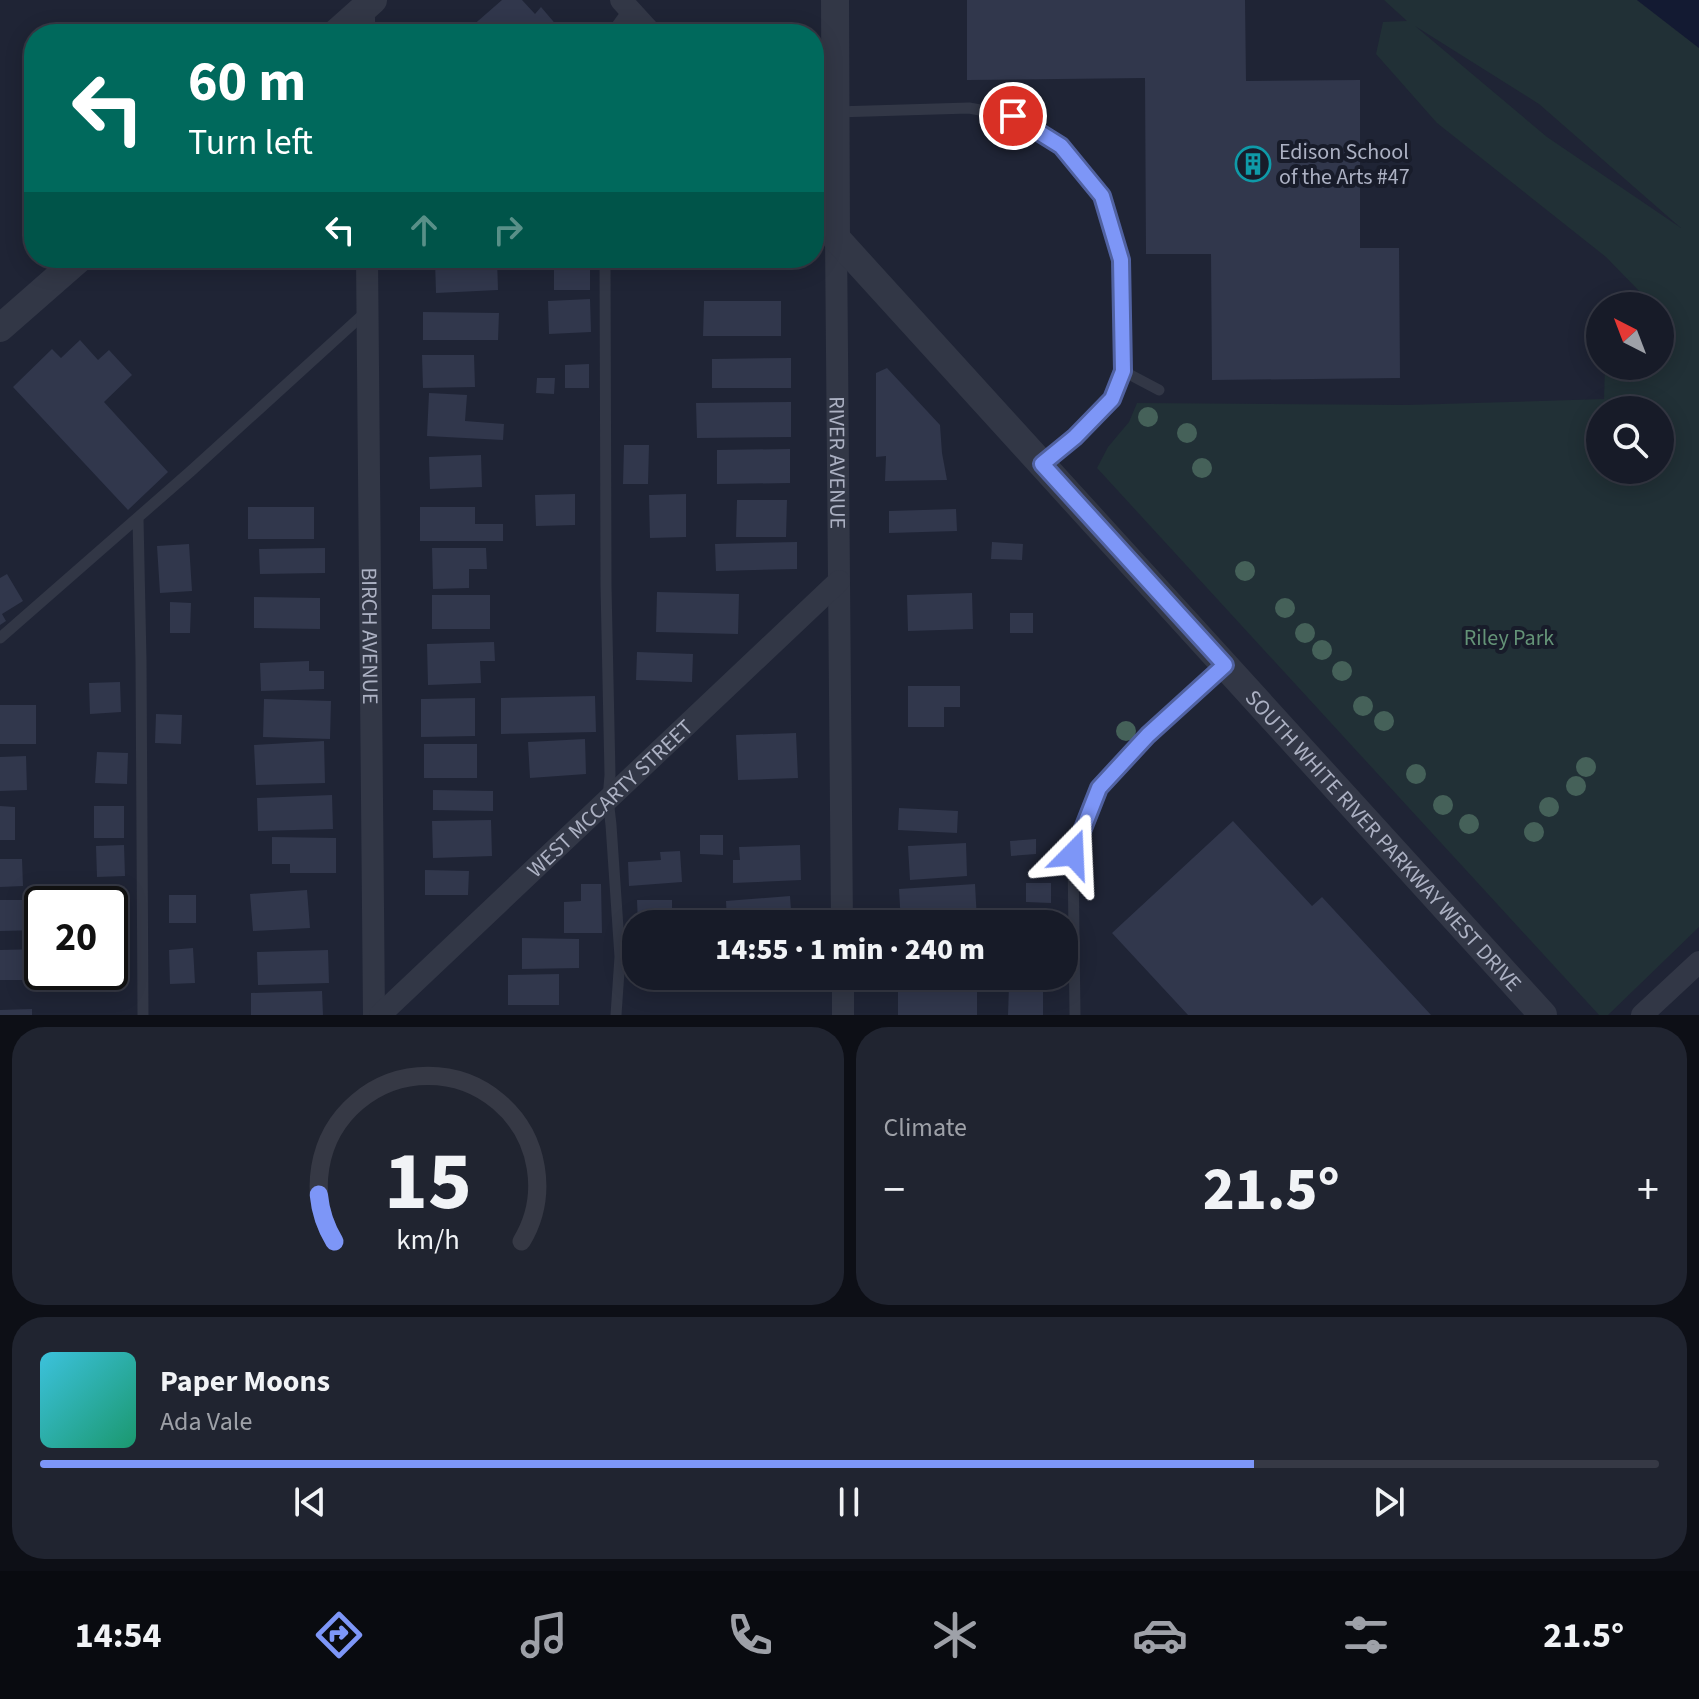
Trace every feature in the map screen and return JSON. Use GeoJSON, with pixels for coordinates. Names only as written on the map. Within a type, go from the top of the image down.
{"type":"FeatureCollection","features":[{"type":"Feature","properties":{"kind":"street","name":"RIVER AVENUE"},"geometry":{"type":"LineString","coordinates":[[835,0],[842,910]]}},
{"type":"Feature","properties":{"kind":"street"},"geometry":{"type":"LineString","coordinates":[[625,5],[643,24]]}},
{"type":"Feature","properties":{"kind":"street"},"geometry":{"type":"LineString","coordinates":[[824,224],[836,238]]}},
{"type":"Feature","properties":{"kind":"street","name":"SOUTH WHITE RIVER PARKWAY WEST DRIVE"},"geometry":{"type":"LineString","coordinates":[[836,238],[1543,1015]]}},
{"type":"Feature","properties":{"kind":"street"},"geometry":{"type":"LineString","coordinates":[[0,328],[69,268]]}},
{"type":"Feature","properties":{"kind":"street","name":"BIRCH AVENUE"},"geometry":{"type":"LineString","coordinates":[[367,268],[377,1015]]}},
{"type":"Feature","properties":{"kind":"street","name":"WEST MCCARTY STREET"},"geometry":{"type":"LineString","coordinates":[[377,1015],[839,581]]}},
{"type":"Feature","properties":{"kind":"street"},"geometry":{"type":"LineString","coordinates":[[1642,1015],[1699,962]]}},
{"type":"Feature","properties":{"kind":"street"},"geometry":{"type":"LineString","coordinates":[[843,990],[843,1015]]}},
{"type":"Feature","properties":{"kind":"lane"},"geometry":{"type":"LineString","coordinates":[[616,24],[625,5]]}},
{"type":"Feature","properties":{"kind":"lane"},"geometry":{"type":"LineString","coordinates":[[836,112],[969,108],[1013,116],[1061,146],[1102,196],[1121,260],[1123,371],[1112,399],[1075,437],[1042,464]]}},
{"type":"Feature","properties":{"kind":"lane"},"geometry":{"type":"LineString","coordinates":[[605,268],[608,799],[620,957],[616,1015]]}},
{"type":"Feature","properties":{"kind":"lane"},"geometry":{"type":"LineString","coordinates":[[0,638],[367,311]]}},
{"type":"Feature","properties":{"kind":"lane"},"geometry":{"type":"LineString","coordinates":[[1123,371],[1159,390]]}},
{"type":"Feature","properties":{"kind":"lane"},"geometry":{"type":"LineString","coordinates":[[138,518],[143,1015]]}},
{"type":"Feature","properties":{"kind":"lane"},"geometry":{"type":"LineString","coordinates":[[1075,1015],[1073,854],[1099,788],[1148,735],[1225,665]]}},
{"type":"Feature","properties":{"kind":"green space","name":"Riley Park"},"geometry":{"type":"Polygon","coordinates":[[[1384,0],[1637,0],[1699,48],[1699,927],[1608,1015],[1599,1015],[1097,468],[1108,447],[1129,422],[1137,403],[1407,405],[1586,400],[1586,484],[1674,484],[1674,396],[1604,396],[1605,380],[1674,380],[1674,292],[1640,292],[1606,257],[1437,123],[1376,54],[1383,22],[1407,21],[1384,0]],[[1415,26],[1547,137],[1681,228],[1539,104],[1415,26]]]}},
{"type":"Feature","properties":{"kind":"water"},"geometry":{"type":"Polygon","coordinates":[[[1637,0],[1699,0],[1699,48],[1637,0]]]}},
{"type":"Feature","properties":{"kind":"building"},"geometry":{"type":"Polygon","coordinates":[[[502,0],[522,0],[535,14],[541,7],[555,24],[474,24],[502,0]]]}},
{"type":"Feature","properties":{"kind":"building","name":"Edison School of the Arts #47"},"geometry":{"type":"Polygon","coordinates":[[[967,0],[1245,0],[1246,81],[1360,80],[1360,248],[1399,248],[1400,378],[1212,380],[1211,254],[1146,254],[1145,78],[967,80],[967,0]]]}},
{"type":"Feature","properties":{"kind":"building"},"geometry":{"type":"Polygon","coordinates":[[[435,268],[497,268],[498,290],[436,293],[435,268]]]}},
{"type":"Feature","properties":{"kind":"building"},"geometry":{"type":"Polygon","coordinates":[[[554,268],[590,268],[590,290],[554,290],[554,268]]]}},
{"type":"Feature","properties":{"kind":"building"},"geometry":{"type":"Polygon","coordinates":[[[590,299],[591,332],[549,334],[548,301],[590,299]]]}},
{"type":"Feature","properties":{"kind":"building"},"geometry":{"type":"Polygon","coordinates":[[[704,301],[781,301],[781,336],[703,336],[704,301]]]}},
{"type":"Feature","properties":{"kind":"building"},"geometry":{"type":"Polygon","coordinates":[[[423,312],[499,313],[498,340],[423,340],[423,312]]]}},
{"type":"Feature","properties":{"kind":"building"},"geometry":{"type":"Polygon","coordinates":[[[80,340],[98,360],[109,350],[132,375],[104,402],[168,472],[128,510],[13,387],[52,349],[61,358],[80,340]]]}},
{"type":"Feature","properties":{"kind":"building"},"geometry":{"type":"Polygon","coordinates":[[[422,355],[474,355],[475,387],[423,388],[422,355]]]}},
{"type":"Feature","properties":{"kind":"building"},"geometry":{"type":"Polygon","coordinates":[[[791,358],[791,388],[712,388],[712,359],[791,358]]]}},
{"type":"Feature","properties":{"kind":"building"},"geometry":{"type":"Polygon","coordinates":[[[589,364],[589,388],[565,388],[565,365],[589,364]]]}},
{"type":"Feature","properties":{"kind":"building"},"geometry":{"type":"Polygon","coordinates":[[[887,368],[940,425],[947,480],[885,481],[886,456],[876,457],[876,373],[887,368]]]}},
{"type":"Feature","properties":{"kind":"building"},"geometry":{"type":"Polygon","coordinates":[[[537,378],[555,378],[554,394],[536,393],[537,378]]]}},
{"type":"Feature","properties":{"kind":"building"},"geometry":{"type":"Polygon","coordinates":[[[429,393],[467,395],[465,421],[504,424],[503,440],[427,436],[429,393]]]}},
{"type":"Feature","properties":{"kind":"building"},"geometry":{"type":"Polygon","coordinates":[[[791,402],[791,437],[697,438],[696,403],[791,402]]]}},
{"type":"Feature","properties":{"kind":"building"},"geometry":{"type":"Polygon","coordinates":[[[624,445],[649,445],[648,484],[623,484],[624,445]]]}},
{"type":"Feature","properties":{"kind":"building"},"geometry":{"type":"Polygon","coordinates":[[[790,449],[790,483],[717,484],[717,450],[790,449]]]}},
{"type":"Feature","properties":{"kind":"building"},"geometry":{"type":"Polygon","coordinates":[[[481,455],[482,487],[430,489],[429,457],[481,455]]]}},
{"type":"Feature","properties":{"kind":"building"},"geometry":{"type":"Polygon","coordinates":[[[575,494],[575,525],[536,526],[535,495],[575,494]]]}},
{"type":"Feature","properties":{"kind":"building"},"geometry":{"type":"Polygon","coordinates":[[[686,494],[686,537],[650,538],[649,495],[686,494]]]}},
{"type":"Feature","properties":{"kind":"building"},"geometry":{"type":"Polygon","coordinates":[[[737,500],[787,500],[786,537],[736,537],[737,500]]]}},
{"type":"Feature","properties":{"kind":"building"},"geometry":{"type":"Polygon","coordinates":[[[248,507],[314,507],[314,539],[248,539],[248,507]]]}},
{"type":"Feature","properties":{"kind":"building"},"geometry":{"type":"Polygon","coordinates":[[[420,507],[475,507],[475,524],[503,524],[503,541],[420,541],[420,507]]]}},
{"type":"Feature","properties":{"kind":"building"},"geometry":{"type":"Polygon","coordinates":[[[956,509],[957,531],[889,533],[889,511],[956,509]]]}},
{"type":"Feature","properties":{"kind":"building"},"geometry":{"type":"Polygon","coordinates":[[[797,542],[797,569],[716,571],[715,544],[797,542]]]}},
{"type":"Feature","properties":{"kind":"building"},"geometry":{"type":"Polygon","coordinates":[[[992,542],[1023,544],[1022,560],[991,559],[992,542]]]}},
{"type":"Feature","properties":{"kind":"building"},"geometry":{"type":"Polygon","coordinates":[[[189,544],[192,591],[160,593],[157,546],[189,544]]]}},
{"type":"Feature","properties":{"kind":"building"},"geometry":{"type":"Polygon","coordinates":[[[325,548],[325,573],[260,574],[259,549],[325,548]]]}},
{"type":"Feature","properties":{"kind":"building"},"geometry":{"type":"Polygon","coordinates":[[[432,548],[486,548],[487,569],[469,569],[469,588],[433,589],[432,548]]]}},
{"type":"Feature","properties":{"kind":"building"},"geometry":{"type":"Polygon","coordinates":[[[7,574],[23,601],[2,614],[6,621],[0,625],[0,578],[7,574]]]}},
{"type":"Feature","properties":{"kind":"building"},"geometry":{"type":"Polygon","coordinates":[[[657,592],[739,594],[738,634],[656,632],[657,592]]]}},
{"type":"Feature","properties":{"kind":"building"},"geometry":{"type":"Polygon","coordinates":[[[972,593],[973,629],[908,631],[907,595],[972,593]]]}},
{"type":"Feature","properties":{"kind":"building"},"geometry":{"type":"Polygon","coordinates":[[[432,595],[490,595],[490,629],[432,629],[432,595]]]}},
{"type":"Feature","properties":{"kind":"building"},"geometry":{"type":"Polygon","coordinates":[[[254,597],[320,598],[320,629],[254,628],[254,597]]]}},
{"type":"Feature","properties":{"kind":"building"},"geometry":{"type":"Polygon","coordinates":[[[170,602],[191,603],[190,633],[170,633],[170,602]]]}},
{"type":"Feature","properties":{"kind":"building"},"geometry":{"type":"Polygon","coordinates":[[[1010,613],[1033,613],[1033,633],[1010,633],[1010,613]]]}},
{"type":"Feature","properties":{"kind":"building"},"geometry":{"type":"Polygon","coordinates":[[[494,642],[495,661],[480,661],[481,683],[428,685],[427,644],[494,642]]]}},
{"type":"Feature","properties":{"kind":"building"},"geometry":{"type":"Polygon","coordinates":[[[637,652],[693,654],[692,682],[636,680],[637,652]]]}},
{"type":"Feature","properties":{"kind":"building"},"geometry":{"type":"Polygon","coordinates":[[[309,661],[309,671],[324,671],[324,689],[261,691],[260,663],[309,661]]]}},
{"type":"Feature","properties":{"kind":"building"},"geometry":{"type":"Polygon","coordinates":[[[120,682],[121,712],[90,714],[89,683],[120,682]]]}},
{"type":"Feature","properties":{"kind":"building"},"geometry":{"type":"Polygon","coordinates":[[[908,686],[960,686],[960,707],[944,707],[944,727],[908,727],[908,686]]]}},
{"type":"Feature","properties":{"kind":"building"},"geometry":{"type":"Polygon","coordinates":[[[595,696],[596,732],[501,734],[501,698],[595,696]]]}},
{"type":"Feature","properties":{"kind":"building"},"geometry":{"type":"Polygon","coordinates":[[[475,698],[475,736],[421,737],[421,699],[475,698]]]}},
{"type":"Feature","properties":{"kind":"building"},"geometry":{"type":"Polygon","coordinates":[[[264,699],[331,701],[330,739],[263,737],[264,699]]]}},
{"type":"Feature","properties":{"kind":"building"},"geometry":{"type":"Polygon","coordinates":[[[0,705],[36,705],[36,744],[0,744],[0,705]]]}},
{"type":"Feature","properties":{"kind":"building"},"geometry":{"type":"Polygon","coordinates":[[[156,714],[182,715],[181,744],[155,743],[156,714]]]}},
{"type":"Feature","properties":{"kind":"building"},"geometry":{"type":"Polygon","coordinates":[[[796,733],[798,778],[738,780],[736,735],[796,733]]]}},
{"type":"Feature","properties":{"kind":"building"},"geometry":{"type":"Polygon","coordinates":[[[585,739],[586,774],[530,778],[528,742],[585,739]]]}},
{"type":"Feature","properties":{"kind":"building"},"geometry":{"type":"Polygon","coordinates":[[[324,741],[325,783],[256,785],[254,745],[324,741]]]}},
{"type":"Feature","properties":{"kind":"building"},"geometry":{"type":"Polygon","coordinates":[[[424,744],[477,744],[477,778],[424,778],[424,744]]]}},
{"type":"Feature","properties":{"kind":"building"},"geometry":{"type":"Polygon","coordinates":[[[97,752],[128,753],[127,784],[95,783],[97,752]]]}},
{"type":"Feature","properties":{"kind":"building"},"geometry":{"type":"Polygon","coordinates":[[[26,756],[27,790],[0,791],[0,757],[26,756]]]}},
{"type":"Feature","properties":{"kind":"building"},"geometry":{"type":"Polygon","coordinates":[[[433,790],[493,791],[493,811],[433,810],[433,790]]]}},
{"type":"Feature","properties":{"kind":"building"},"geometry":{"type":"Polygon","coordinates":[[[332,795],[333,829],[258,831],[257,798],[332,795]]]}},
{"type":"Feature","properties":{"kind":"building"},"geometry":{"type":"Polygon","coordinates":[[[0,806],[15,807],[15,840],[0,840],[0,806]]]}},
{"type":"Feature","properties":{"kind":"building"},"geometry":{"type":"Polygon","coordinates":[[[94,806],[124,806],[124,838],[94,838],[94,806]]]}},
{"type":"Feature","properties":{"kind":"building"},"geometry":{"type":"Polygon","coordinates":[[[899,808],[958,811],[957,833],[898,830],[899,808]]]}},
{"type":"Feature","properties":{"kind":"building"},"geometry":{"type":"Polygon","coordinates":[[[491,820],[492,856],[433,858],[432,821],[491,820]]]}},
{"type":"Feature","properties":{"kind":"building"},"geometry":{"type":"Polygon","coordinates":[[[1233,821],[1312,906],[1322,897],[1431,1015],[1188,1015],[1112,933],[1233,821]]]}},
{"type":"Feature","properties":{"kind":"building"},"geometry":{"type":"Polygon","coordinates":[[[700,835],[723,835],[723,855],[700,854],[700,835]]]}},
{"type":"Feature","properties":{"kind":"building"},"geometry":{"type":"Polygon","coordinates":[[[272,837],[336,838],[336,873],[290,873],[290,864],[272,864],[272,837]]]}},
{"type":"Feature","properties":{"kind":"building"},"geometry":{"type":"Polygon","coordinates":[[[1036,839],[1036,854],[1011,856],[1010,841],[1036,839]]]}},
{"type":"Feature","properties":{"kind":"building"},"geometry":{"type":"Polygon","coordinates":[[[966,843],[967,876],[910,880],[908,846],[966,843]]]}},
{"type":"Feature","properties":{"kind":"building"},"geometry":{"type":"Polygon","coordinates":[[[124,845],[125,876],[97,877],[96,846],[124,845]]]}},
{"type":"Feature","properties":{"kind":"building"},"geometry":{"type":"Polygon","coordinates":[[[800,845],[801,880],[733,883],[733,860],[740,860],[739,847],[800,845]]]}},
{"type":"Feature","properties":{"kind":"building"},"geometry":{"type":"Polygon","coordinates":[[[680,851],[682,882],[629,886],[628,862],[661,860],[660,852],[680,851]]]}},
{"type":"Feature","properties":{"kind":"building"},"geometry":{"type":"Polygon","coordinates":[[[0,859],[22,859],[23,886],[0,887],[0,859]]]}},
{"type":"Feature","properties":{"kind":"building"},"geometry":{"type":"Polygon","coordinates":[[[425,870],[469,871],[468,895],[425,895],[425,870]]]}},
{"type":"Feature","properties":{"kind":"building"},"geometry":{"type":"Polygon","coordinates":[[[1026,883],[1051,883],[1051,903],[1026,902],[1026,883]]]}},
{"type":"Feature","properties":{"kind":"building"},"geometry":{"type":"Polygon","coordinates":[[[581,884],[601,884],[602,933],[564,933],[564,902],[581,901],[581,884]]]}},
{"type":"Feature","properties":{"kind":"building"},"geometry":{"type":"Polygon","coordinates":[[[975,884],[976,910],[900,910],[899,889],[975,884]]]}},
{"type":"Feature","properties":{"kind":"building"},"geometry":{"type":"Polygon","coordinates":[[[307,890],[310,928],[253,931],[250,894],[307,890]]]}},
{"type":"Feature","properties":{"kind":"building"},"geometry":{"type":"Polygon","coordinates":[[[169,895],[196,895],[196,923],[169,923],[169,895]]]}},
{"type":"Feature","properties":{"kind":"building"},"geometry":{"type":"Polygon","coordinates":[[[790,896],[791,910],[726,910],[726,901],[790,896]]]}},
{"type":"Feature","properties":{"kind":"building"},"geometry":{"type":"Polygon","coordinates":[[[0,900],[24,900],[24,930],[0,931],[0,900]]]}},
{"type":"Feature","properties":{"kind":"building"},"geometry":{"type":"Polygon","coordinates":[[[637,900],[672,900],[672,910],[637,910],[637,900]]]}},
{"type":"Feature","properties":{"kind":"building"},"geometry":{"type":"Polygon","coordinates":[[[522,938],[579,939],[579,968],[522,969],[522,938]]]}},
{"type":"Feature","properties":{"kind":"building"},"geometry":{"type":"Polygon","coordinates":[[[193,948],[195,983],[170,984],[169,950],[193,948]]]}},
{"type":"Feature","properties":{"kind":"building"},"geometry":{"type":"Polygon","coordinates":[[[24,949],[24,980],[0,980],[0,950],[24,949]]]}},
{"type":"Feature","properties":{"kind":"building"},"geometry":{"type":"Polygon","coordinates":[[[328,950],[329,983],[258,985],[257,952],[328,950]]]}},
{"type":"Feature","properties":{"kind":"building"},"geometry":{"type":"Polygon","coordinates":[[[559,974],[559,1005],[508,1005],[508,975],[559,974]]]}},
{"type":"Feature","properties":{"kind":"building"},"geometry":{"type":"Polygon","coordinates":[[[898,990],[977,990],[977,1015],[898,1015],[898,990]]]}},
{"type":"Feature","properties":{"kind":"building"},"geometry":{"type":"Polygon","coordinates":[[[1009,990],[1043,990],[1043,1015],[1008,1015],[1009,990]]]}},
{"type":"Feature","properties":{"kind":"building"},"geometry":{"type":"Polygon","coordinates":[[[322,991],[323,1015],[251,1015],[251,993],[322,991]]]}},
{"type":"Feature","properties":{"kind":"building"},"geometry":{"type":"Polygon","coordinates":[[[32,1009],[32,1015],[0,1015],[0,1010],[32,1009]]]}},
{"type":"Feature","properties":{"kind":"place","name":"Edison School of the Arts #47"},"geometry":{"type":"Point","coordinates":[1253,164]}},
{"type":"Feature","properties":{"kind":"route"},"geometry":{"type":"LineString","coordinates":[[1013,116],[1061,146],[1102,196],[1121,260],[1123,371],[1112,399],[1075,437],[1042,464],[1225,665],[1148,735],[1099,788],[1073,854]]}}]}
